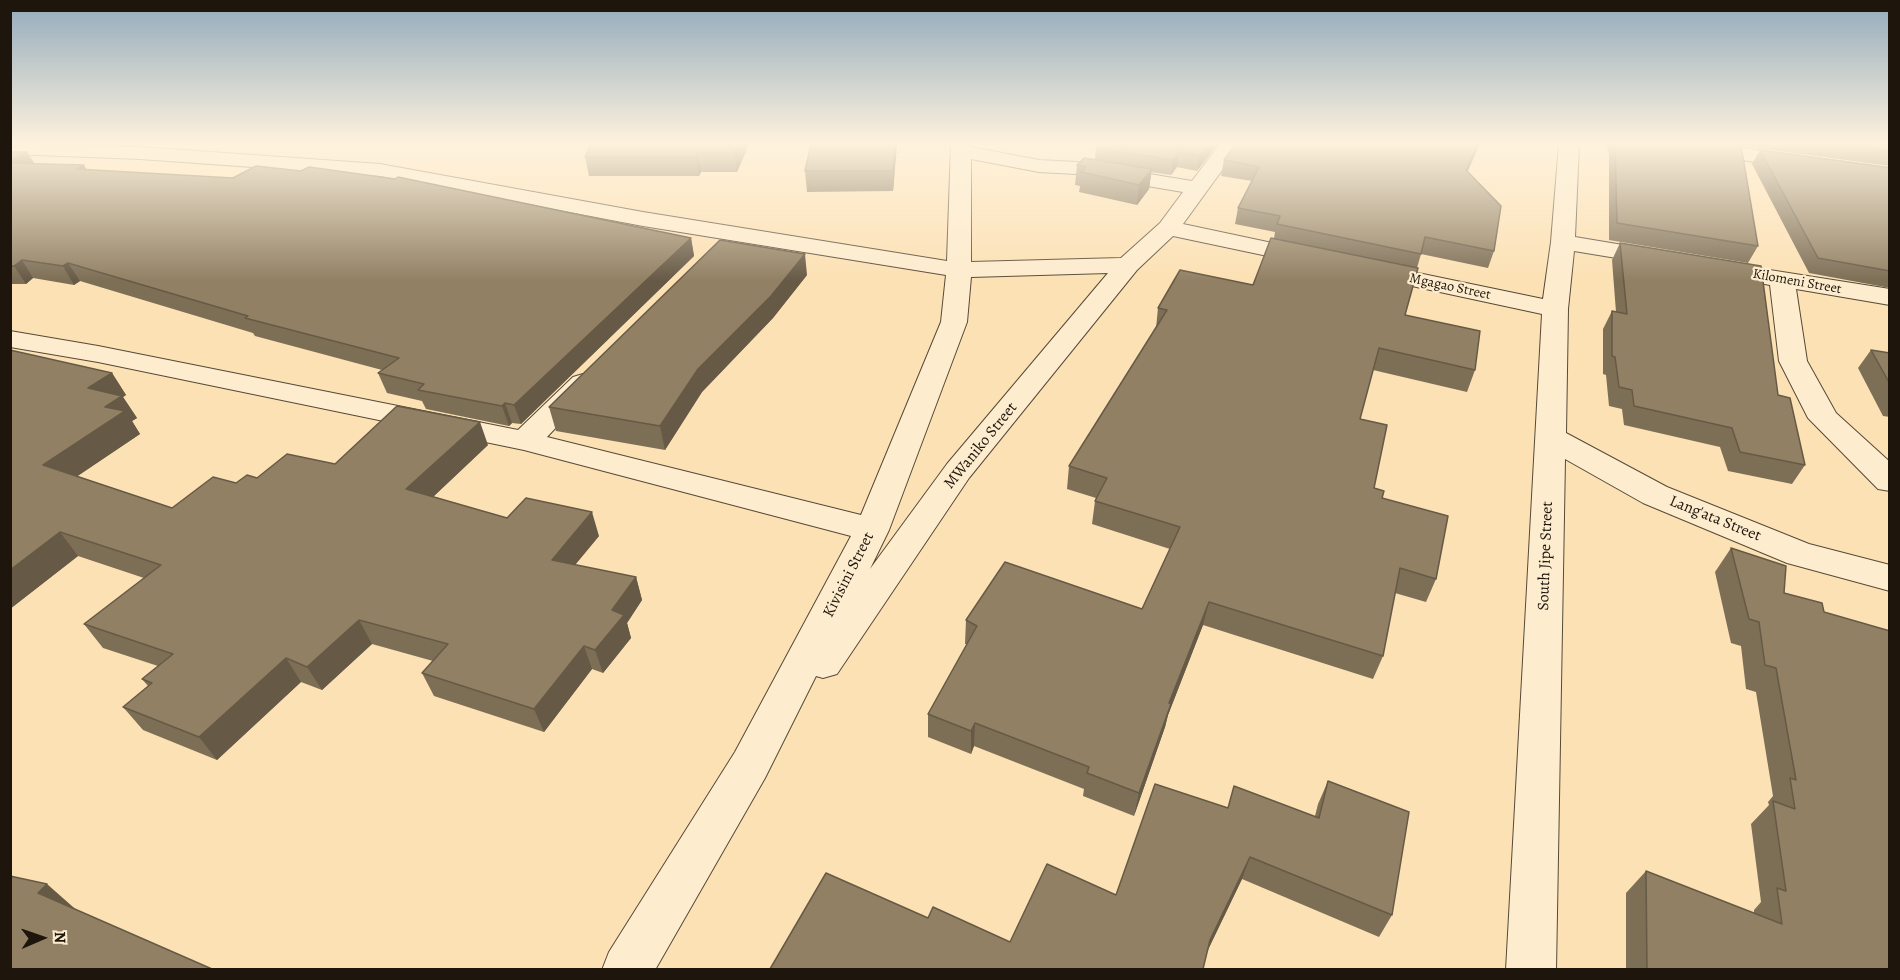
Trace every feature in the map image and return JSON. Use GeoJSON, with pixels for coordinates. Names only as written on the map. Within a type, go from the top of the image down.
{"type":"FeatureCollection","features":[{"type":"Feature","properties":{"kind":"street"},"geometry":{"type":"LineString","coordinates":[[486,190],[643,219],[959,270],[1128,265]]}},
{"type":"Feature","properties":{"kind":"street","name":"Kivisini Street"},"geometry":{"type":"LineString","coordinates":[[627,969],[750,765],[872,530],[954,322],[959,270],[960,190]]}},
{"type":"Feature","properties":{"kind":"street","name":"MWaniko Street"},"geometry":{"type":"LineString","coordinates":[[750,765],[958,471],[1128,265],[1168,228],[1197,190]]}},
{"type":"Feature","properties":{"kind":"street","name":"South Jipe Street"},"geometry":{"type":"LineString","coordinates":[[1531,969],[1555,309],[1566,190]]}},
{"type":"Feature","properties":{"kind":"street","name":"Mgagao Street"},"geometry":{"type":"LineString","coordinates":[[1168,228],[1555,309]]}},
{"type":"Feature","properties":{"kind":"street"},"geometry":{"type":"LineString","coordinates":[[709,258],[734,233]]}},
{"type":"Feature","properties":{"kind":"street","name":"Kilomeni Street"},"geometry":{"type":"LineString","coordinates":[[1563,242],[1890,297]]}},
{"type":"Feature","properties":{"kind":"street"},"geometry":{"type":"LineString","coordinates":[[1782,279],[1793,360],[1823,418],[1890,481]]}},
{"type":"Feature","properties":{"kind":"street"},"geometry":{"type":"LineString","coordinates":[[10,339],[98,354],[525,441],[872,530]]}},
{"type":"Feature","properties":{"kind":"street"},"geometry":{"type":"LineString","coordinates":[[525,441],[600,366]]}},
{"type":"Feature","properties":{"kind":"street","name":"Lang'ata Street"},"geometry":{"type":"LineString","coordinates":[[1550,437],[1655,495],[1799,554],[1890,578]]}},
{"type":"Feature","properties":{"kind":"building"},"geometry":{"type":"Polygon","coordinates":[[[10,190],[459,190],[691,238],[514,405],[505,403],[502,406],[418,390],[424,384],[378,373],[399,358],[245,318],[248,316],[68,263],[63,266],[22,260],[10,266],[10,190]]]}},
{"type":"Feature","properties":{"kind":"building"},"geometry":{"type":"Polygon","coordinates":[[[1247,190],[1485,190],[1501,206],[1494,251],[1425,237],[1421,254],[1277,224],[1280,216],[1238,208],[1247,190]]]}},
{"type":"Feature","properties":{"kind":"building"},"geometry":{"type":"Polygon","coordinates":[[[1616,190],[1749,190],[1758,246],[1617,223],[1616,190]]]}},
{"type":"Feature","properties":{"kind":"building"},"geometry":{"type":"Polygon","coordinates":[[[1781,190],[1890,190],[1890,271],[1818,258],[1781,190]]]}},
{"type":"Feature","properties":{"kind":"building"},"geometry":{"type":"Polygon","coordinates":[[[1271,238],[1418,268],[1405,315],[1480,331],[1475,370],[1379,348],[1360,419],[1387,425],[1374,488],[1384,491],[1382,498],[1448,516],[1436,579],[1400,568],[1383,656],[1209,602],[1169,703],[1171,704],[1139,793],[1087,773],[1089,767],[975,723],[971,731],[928,714],[977,626],[966,620],[1005,562],[1142,609],[1180,527],[1095,501],[1107,478],[1069,466],[1167,310],[1158,308],[1180,270],[1253,285],[1271,238]]]}},
{"type":"Feature","properties":{"kind":"building"},"geometry":{"type":"Polygon","coordinates":[[[720,240],[805,254],[771,296],[698,369],[660,426],[549,407],[720,240]]]}},
{"type":"Feature","properties":{"kind":"building"},"geometry":{"type":"Polygon","coordinates":[[[1620,243],[1761,266],[1778,395],[1790,398],[1805,465],[1740,452],[1732,428],[1634,406],[1632,390],[1619,387],[1615,357],[1612,356],[1612,311],[1627,314],[1620,243]]]}},
{"type":"Feature","properties":{"kind":"building"},"geometry":{"type":"Polygon","coordinates":[[[10,350],[112,373],[88,388],[122,396],[105,407],[125,411],[43,465],[172,508],[213,477],[236,483],[247,475],[257,478],[287,454],[335,464],[397,406],[480,422],[406,489],[507,518],[526,498],[592,512],[552,560],[636,577],[612,610],[624,615],[595,650],[584,646],[534,709],[422,673],[448,644],[359,620],[307,667],[286,658],[199,737],[123,707],[152,683],[142,679],[173,654],[84,624],[161,565],[60,532],[10,570],[10,350]]]}},
{"type":"Feature","properties":{"kind":"building"},"geometry":{"type":"Polygon","coordinates":[[[1871,350],[1890,353],[1890,384],[1871,350]]]}},
{"type":"Feature","properties":{"kind":"building"},"geometry":{"type":"Polygon","coordinates":[[[1731,548],[1786,566],[1784,593],[1822,603],[1824,612],[1890,631],[1890,969],[1647,969],[1646,871],[1782,924],[1777,888],[1786,891],[1773,801],[1795,809],[1790,778],[1796,780],[1776,668],[1765,665],[1759,622],[1749,619],[1731,548]]]}},
{"type":"Feature","properties":{"kind":"building"},"geometry":{"type":"Polygon","coordinates":[[[1328,781],[1409,812],[1392,915],[1250,857],[1210,940],[1203,969],[770,969],[826,873],[928,918],[933,907],[1010,942],[1047,864],[1116,895],[1155,784],[1228,808],[1234,786],[1319,818],[1328,781]]]}},
{"type":"Feature","properties":{"kind":"building"},"geometry":{"type":"Polygon","coordinates":[[[10,876],[47,884],[38,893],[212,969],[10,969],[10,876]]]}}]}
